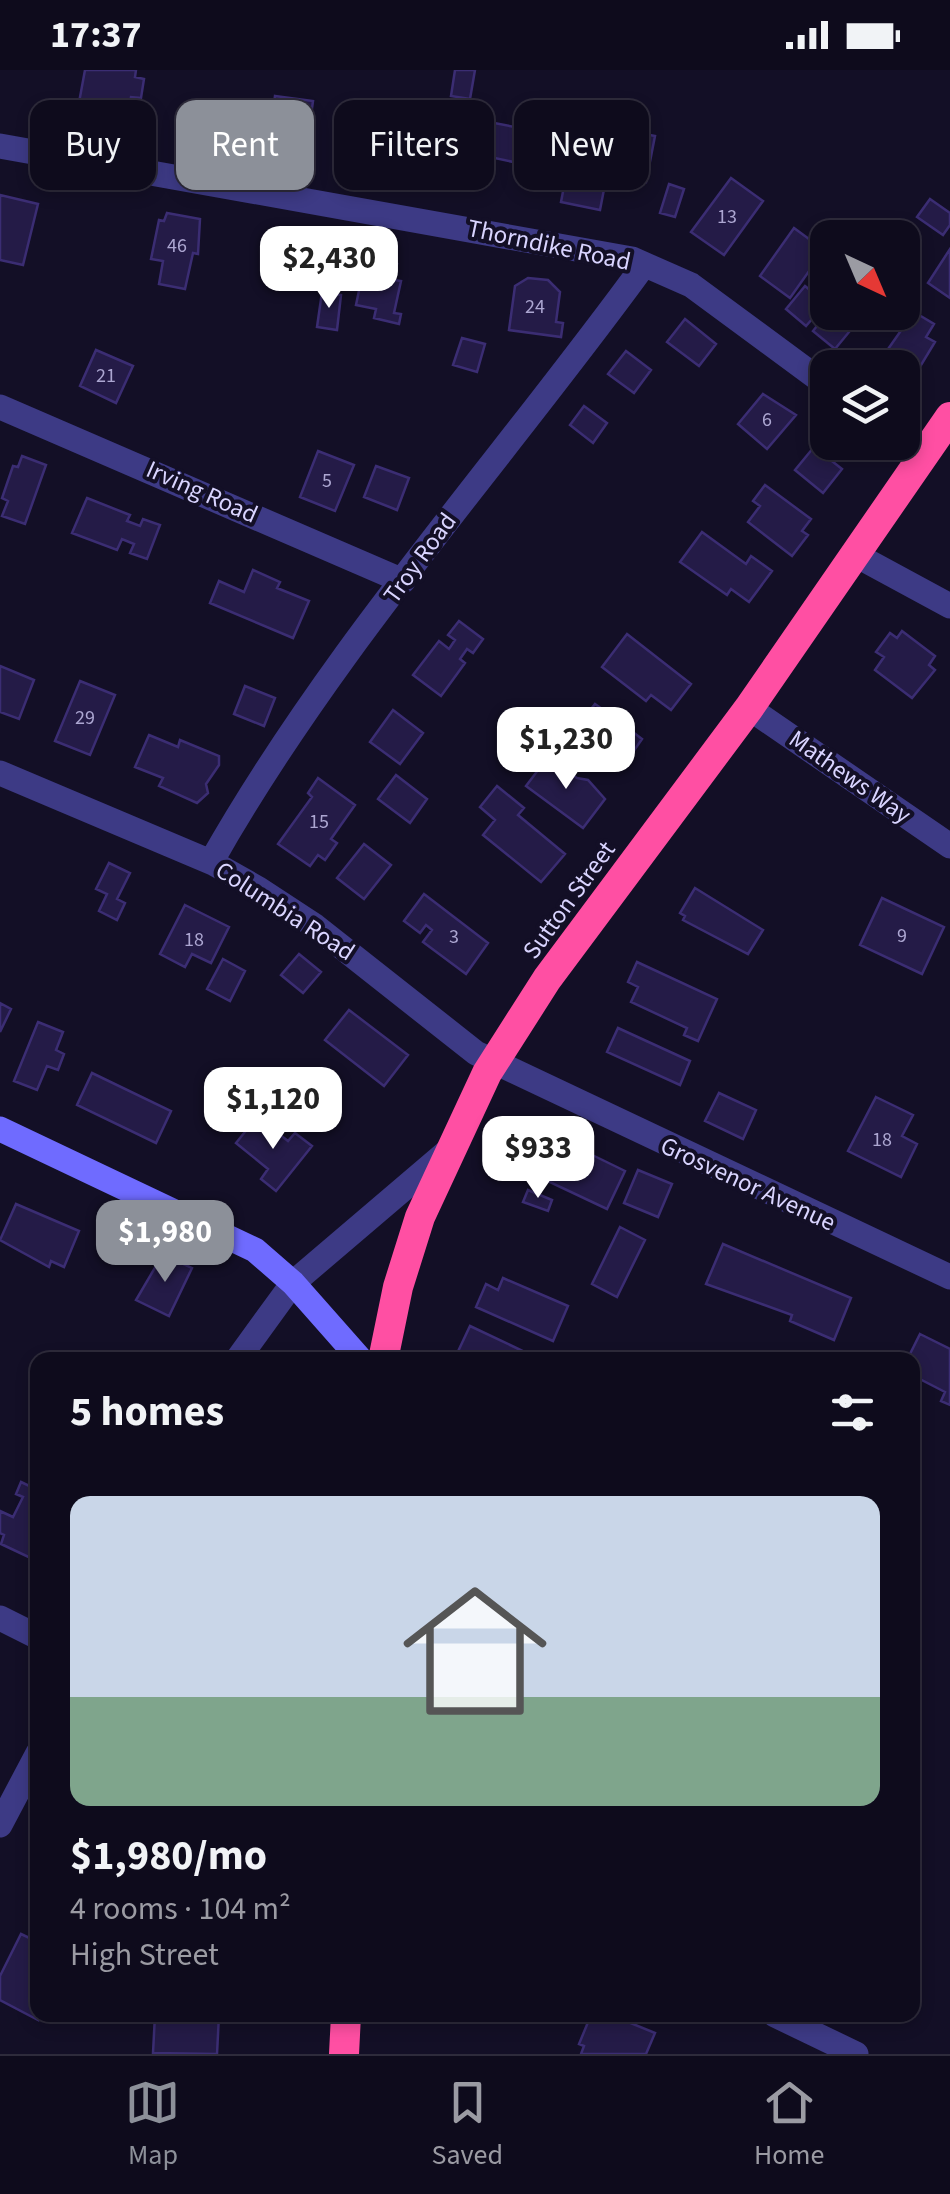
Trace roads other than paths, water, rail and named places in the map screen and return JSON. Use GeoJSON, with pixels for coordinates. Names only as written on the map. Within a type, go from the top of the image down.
{"type":"FeatureCollection","features":[{"type":"Feature","properties":{"kind":"highway","name":"Sutton Street"},"geometry":{"type":"LineString","coordinates":[[920,444],[950,418]]}},
{"type":"Feature","properties":{"kind":"highway","name":"Sutton Street"},"geometry":{"type":"LineString","coordinates":[[385,1352],[398,1287],[449,1150],[494,1062],[547,979],[750,708],[854,554],[907,460]]}},
{"type":"Feature","properties":{"kind":"highway"},"geometry":{"type":"LineString","coordinates":[[344,2054],[346,2022]]}},
{"type":"Feature","properties":{"kind":"street","name":"Thorndike Road"},"geometry":{"type":"LineString","coordinates":[[0,146],[412,217],[644,265],[690,284],[810,373]]}},
{"type":"Feature","properties":{"kind":"street","name":"Troy Road"},"geometry":{"type":"LineString","coordinates":[[211,862],[269,768],[403,581],[644,265]]}},
{"type":"Feature","properties":{"kind":"street","name":"Irving Road"},"geometry":{"type":"LineString","coordinates":[[0,408],[403,581]]}},
{"type":"Feature","properties":{"kind":"street"},"geometry":{"type":"LineString","coordinates":[[854,554],[950,606]]}},
{"type":"Feature","properties":{"kind":"street","name":"Mathews Way"},"geometry":{"type":"LineString","coordinates":[[750,708],[950,846]]}},
{"type":"Feature","properties":{"kind":"street","name":"Columbia Road"},"geometry":{"type":"LineString","coordinates":[[0,772],[211,862],[315,926],[476,1053],[494,1062]]}},
{"type":"Feature","properties":{"kind":"street","name":"Grosvenor Avenue"},"geometry":{"type":"LineString","coordinates":[[494,1062],[950,1277]]}},
{"type":"Feature","properties":{"kind":"street"},"geometry":{"type":"LineString","coordinates":[[0,1129],[255,1250],[293,1283],[354,1352]]}},
{"type":"Feature","properties":{"kind":"street"},"geometry":{"type":"LineString","coordinates":[[243,1352],[293,1283],[449,1150]]}},
{"type":"Feature","properties":{"kind":"street"},"geometry":{"type":"LineString","coordinates":[[0,1618],[30,1633]]}},
{"type":"Feature","properties":{"kind":"street"},"geometry":{"type":"LineString","coordinates":[[0,1825],[30,1768]]}},
{"type":"Feature","properties":{"kind":"street"},"geometry":{"type":"LineString","coordinates":[[790,2022],[856,2054]]}}]}
